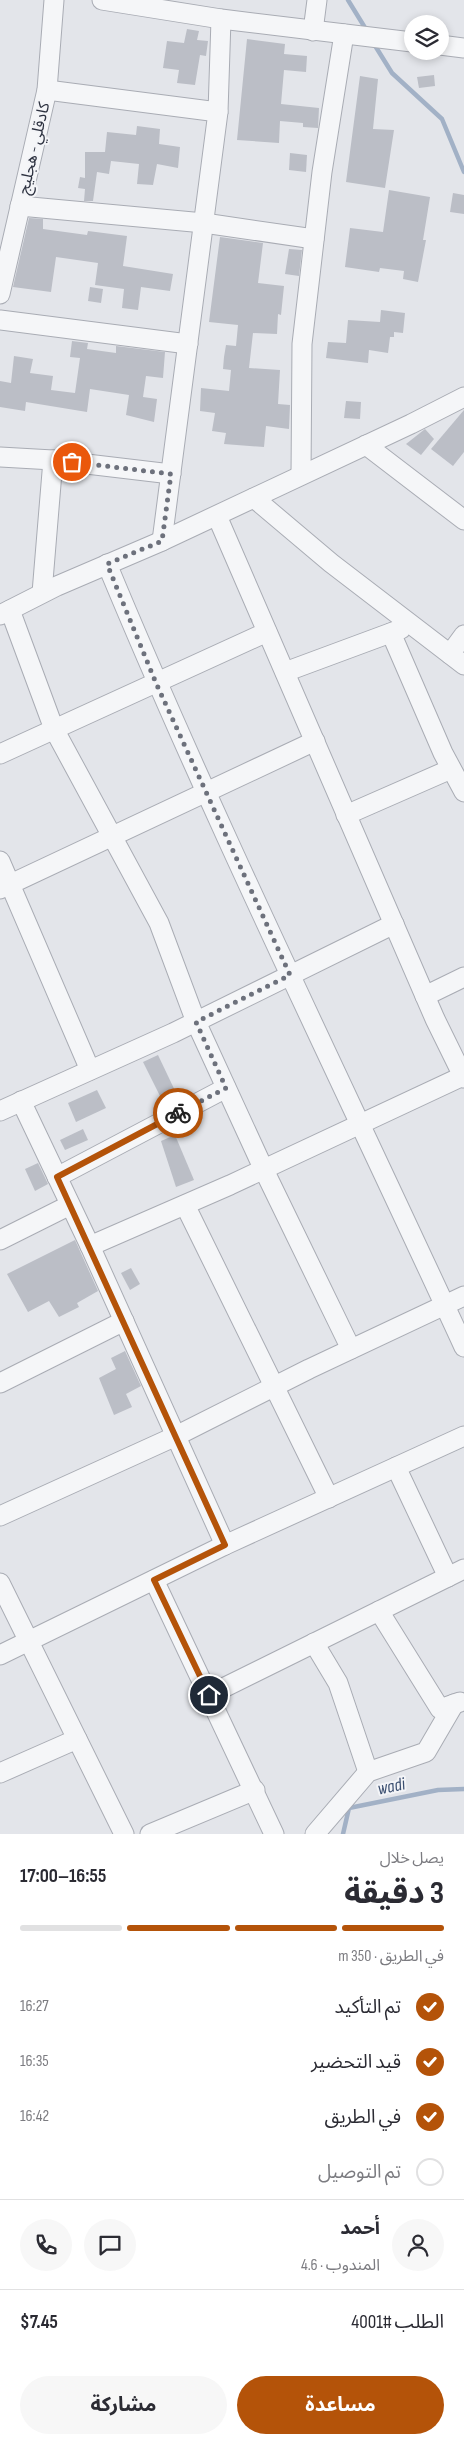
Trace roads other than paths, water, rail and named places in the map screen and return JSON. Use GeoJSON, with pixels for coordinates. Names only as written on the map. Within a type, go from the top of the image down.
{"type":"FeatureCollection","features":[{"type":"Feature","properties":{"kind":"street","name":"كادقلي - هجليج"},"geometry":{"type":"LineString","coordinates":[[0,294],[47,90],[54,0]]}},
{"type":"Feature","properties":{"kind":"street"},"geometry":{"type":"LineString","coordinates":[[102,0],[221,19],[404,41]]}},
{"type":"Feature","properties":{"kind":"street"},"geometry":{"type":"LineString","coordinates":[[313,31],[317,0]]}},
{"type":"Feature","properties":{"kind":"street"},"geometry":{"type":"LineString","coordinates":[[162,541],[218,112],[221,19]]}},
{"type":"Feature","properties":{"kind":"street"},"geometry":{"type":"LineString","coordinates":[[302,475],[302,344],[322,172],[344,34]]}},
{"type":"Feature","properties":{"kind":"street"},"geometry":{"type":"LineString","coordinates":[[449,46],[464,48]]}},
{"type":"Feature","properties":{"kind":"street"},"geometry":{"type":"LineString","coordinates":[[47,90],[218,112]]}},
{"type":"Feature","properties":{"kind":"street"},"geometry":{"type":"LineString","coordinates":[[20,206],[204,223],[314,239]]}},
{"type":"Feature","properties":{"kind":"street"},"geometry":{"type":"LineString","coordinates":[[0,320],[188,344]]}},
{"type":"Feature","properties":{"kind":"street"},"geometry":{"type":"LineString","coordinates":[[351,1349],[264,1170],[196,1022],[159,923],[54,729],[5,612],[42,593],[217,516],[366,446],[464,397]]}},
{"type":"Feature","properties":{"kind":"street"},"geometry":{"type":"LineString","coordinates":[[366,446],[464,520]]}},
{"type":"Feature","properties":{"kind":"street"},"geometry":{"type":"LineString","coordinates":[[0,458],[53,460],[171,474]]}},
{"type":"Feature","properties":{"kind":"street"},"geometry":{"type":"LineString","coordinates":[[42,593],[53,460]]}},
{"type":"Feature","properties":{"kind":"street"},"geometry":{"type":"LineString","coordinates":[[254,498],[330,563],[457,659],[464,635]]}},
{"type":"Feature","properties":{"kind":"street"},"geometry":{"type":"LineString","coordinates":[[90,1246],[264,1170],[463,1077],[425,996],[217,516]]}},
{"type":"Feature","properties":{"kind":"street"},"geometry":{"type":"LineString","coordinates":[[107,564],[156,683],[206,793],[464,1347]]}},
{"type":"Feature","properties":{"kind":"street"},"geometry":{"type":"LineString","coordinates":[[285,672],[412,625]]}},
{"type":"Feature","properties":{"kind":"street"},"geometry":{"type":"LineString","coordinates":[[0,754],[267,632]]}},
{"type":"Feature","properties":{"kind":"street"},"geometry":{"type":"LineString","coordinates":[[391,633],[464,792]]}},
{"type":"Feature","properties":{"kind":"street"},"geometry":{"type":"LineString","coordinates":[[5,887],[315,742]]}},
{"type":"Feature","properties":{"kind":"street"},"geometry":{"type":"LineString","coordinates":[[346,815],[452,769]]}},
{"type":"Feature","properties":{"kind":"street"},"geometry":{"type":"LineString","coordinates":[[0,861],[5,887],[90,1070]]}},
{"type":"Feature","properties":{"kind":"street"},"geometry":{"type":"LineString","coordinates":[[0,1111],[196,1022],[394,924]]}},
{"type":"Feature","properties":{"kind":"street"},"geometry":{"type":"LineString","coordinates":[[425,996],[464,977]]}},
{"type":"Feature","properties":{"kind":"street"},"geometry":{"type":"LineString","coordinates":[[57,1177],[226,1088]]}},
{"type":"Feature","properties":{"kind":"street"},"geometry":{"type":"LineString","coordinates":[[21,1101],[90,1246],[225,1545]]}},
{"type":"Feature","properties":{"kind":"street"},"geometry":{"type":"LineString","coordinates":[[0,1240],[70,1205]]}},
{"type":"Feature","properties":{"kind":"street"},"geometry":{"type":"LineString","coordinates":[[185,1205],[329,1498]]}},
{"type":"Feature","properties":{"kind":"street"},"geometry":{"type":"LineString","coordinates":[[0,1516],[176,1436],[351,1349],[464,1296]]}},
{"type":"Feature","properties":{"kind":"street"},"geometry":{"type":"LineString","coordinates":[[0,1383],[124,1321]]}},
{"type":"Feature","properties":{"kind":"street"},"geometry":{"type":"LineString","coordinates":[[0,1655],[225,1545],[464,1436]]}},
{"type":"Feature","properties":{"kind":"street"},"geometry":{"type":"LineString","coordinates":[[209,1695],[456,1573],[396,1467]]}},
{"type":"Feature","properties":{"kind":"street"},"geometry":{"type":"LineString","coordinates":[[154,1580],[274,1834]]}},
{"type":"Feature","properties":{"kind":"street"},"geometry":{"type":"LineString","coordinates":[[0,1583],[124,1834]]}},
{"type":"Feature","properties":{"kind":"street"},"geometry":{"type":"LineString","coordinates":[[379,1611],[440,1709],[459,1702]]}},
{"type":"Feature","properties":{"kind":"street"},"geometry":{"type":"LineString","coordinates":[[314,1643],[338,1682],[368,1772]]}},
{"type":"Feature","properties":{"kind":"street"},"geometry":{"type":"LineString","coordinates":[[315,1834],[368,1772],[426,1752],[459,1702]]}},
{"type":"Feature","properties":{"kind":"street"},"geometry":{"type":"LineString","coordinates":[[0,1773],[77,1739]]}},
{"type":"Feature","properties":{"kind":"street"},"geometry":{"type":"LineString","coordinates":[[150,1834],[254,1790]]}},
{"type":"Feature","properties":{"kind":"waterway"},"geometry":{"type":"LineString","coordinates":[[348,0],[367,31]]}},
{"type":"Feature","properties":{"kind":"waterway"},"geometry":{"type":"LineString","coordinates":[[374,44],[392,73],[442,119],[464,172]]}},
{"type":"Feature","properties":{"kind":"waterway","name":"wadi"},"geometry":{"type":"LineString","coordinates":[[343,1834],[349,1808],[438,1790],[464,1789]]}}]}
